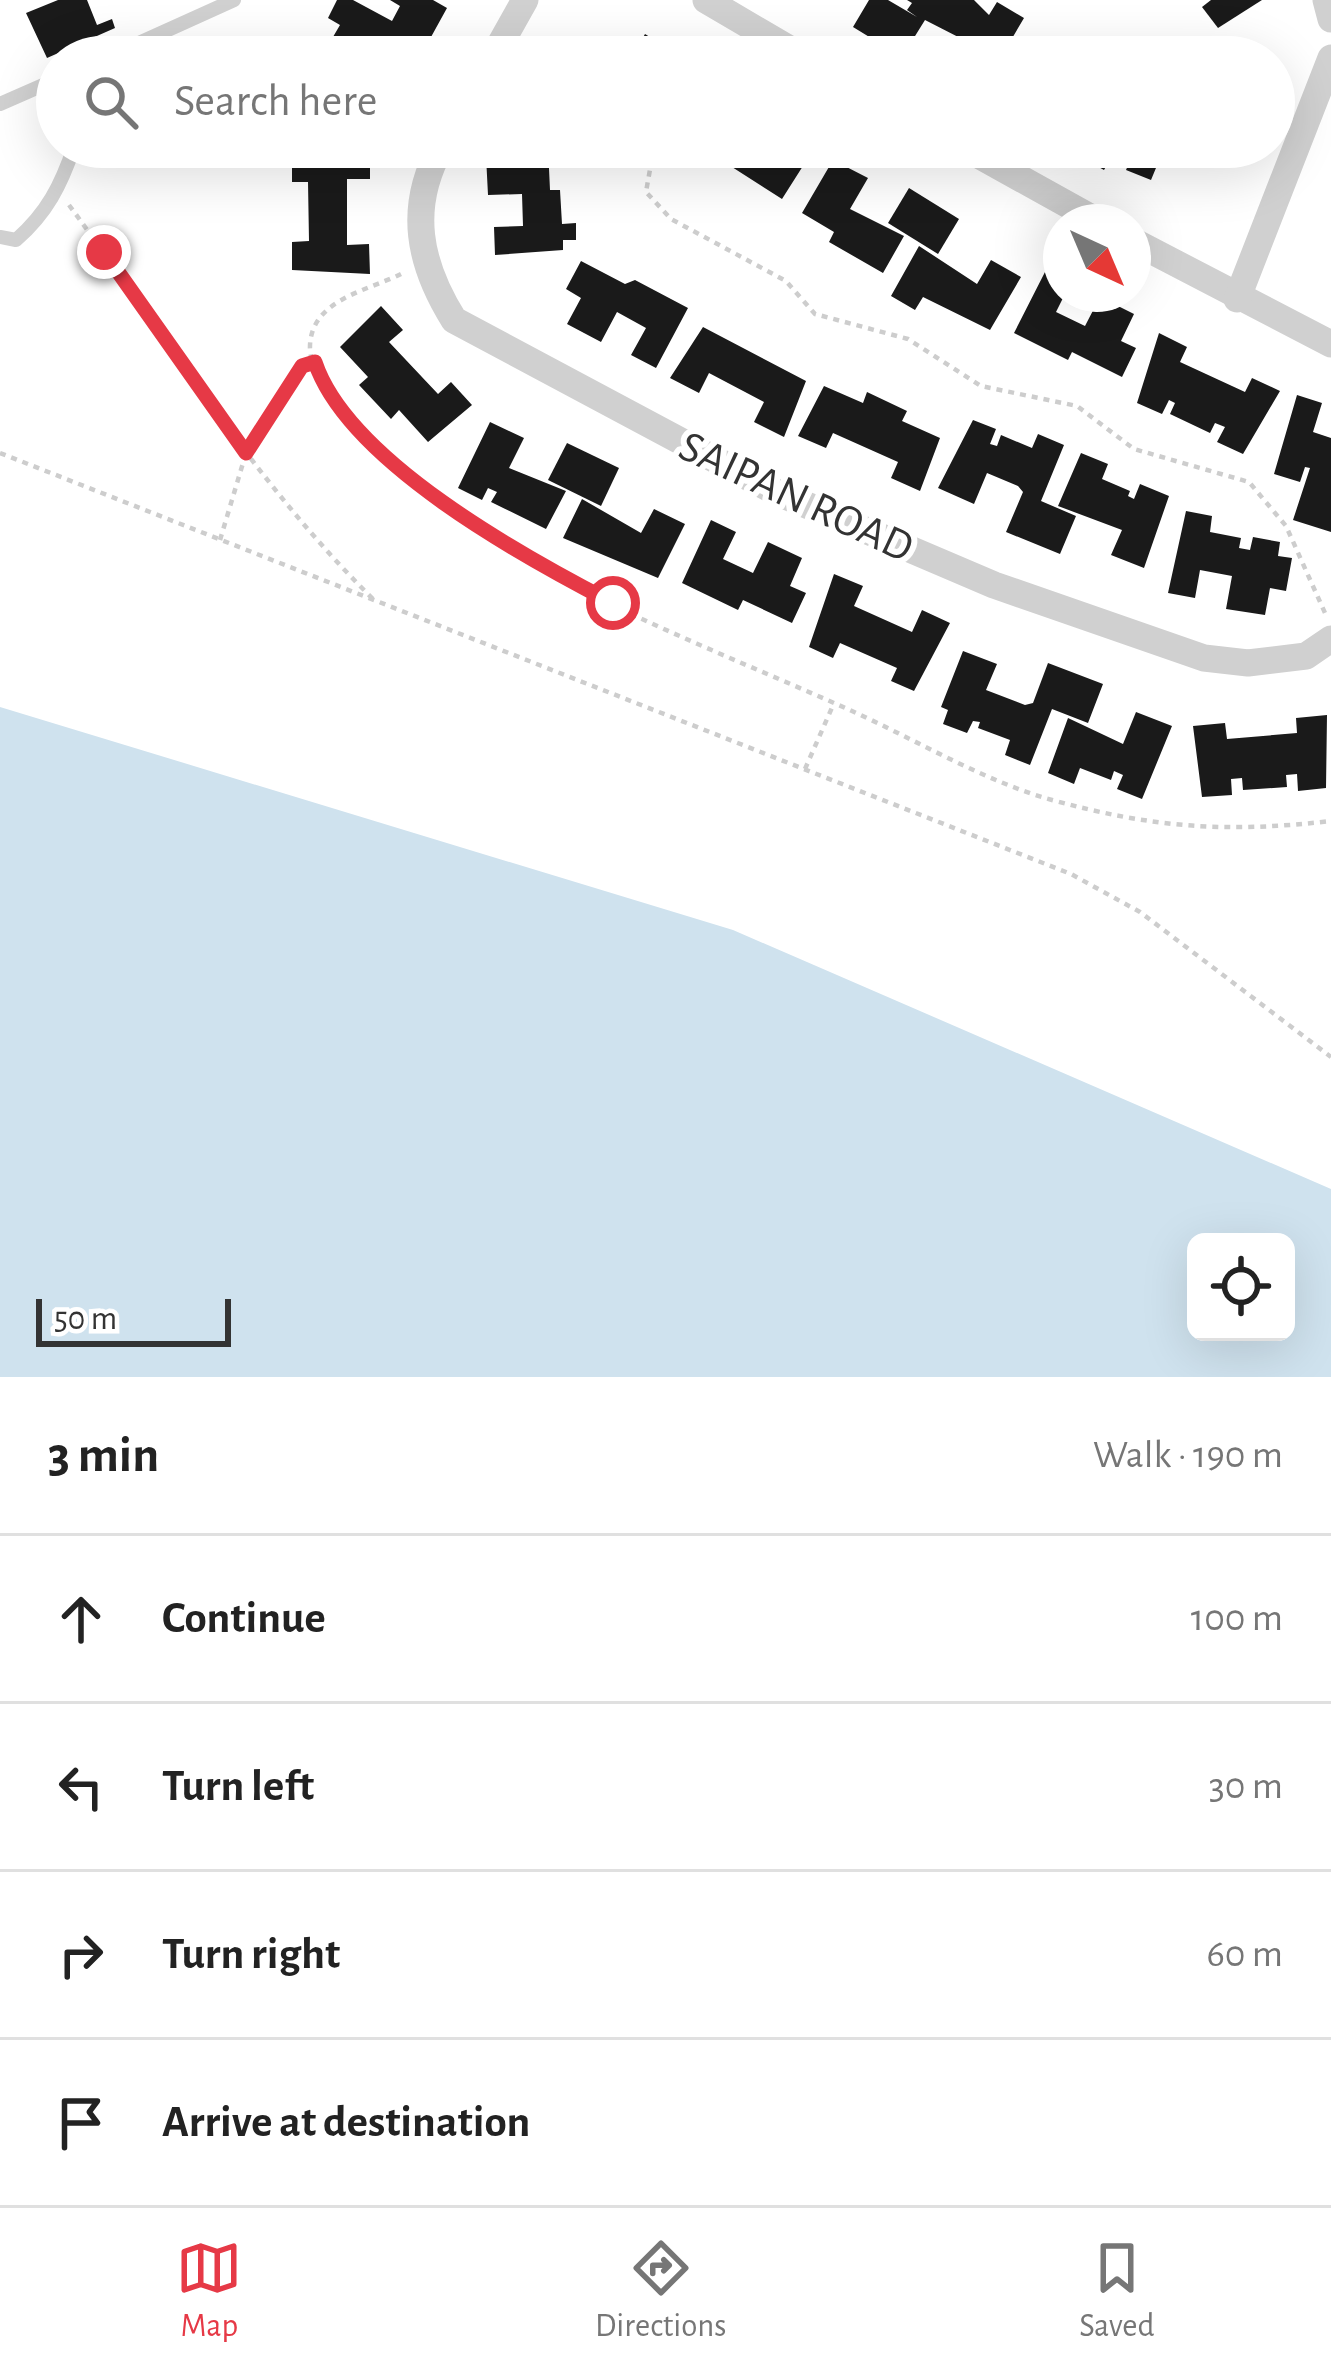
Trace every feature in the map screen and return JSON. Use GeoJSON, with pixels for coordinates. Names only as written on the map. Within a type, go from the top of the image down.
{"type":"FeatureCollection","features":[{"type":"Feature","properties":{"kind":"street"},"geometry":{"type":"LineString","coordinates":[[505,36],[525,0]]}},
{"type":"Feature","properties":{"kind":"street"},"geometry":{"type":"LineString","coordinates":[[706,0],[767,36]]}},
{"type":"Feature","properties":{"kind":"street"},"geometry":{"type":"LineString","coordinates":[[1326,0],[1331,19]]}},
{"type":"Feature","properties":{"kind":"street"},"geometry":{"type":"LineString","coordinates":[[1295,150],[1331,58]]}},
{"type":"Feature","properties":{"kind":"street","name":"SAIPAN ROAD"},"geometry":{"type":"LineString","coordinates":[[429,168],[418,231],[429,280],[454,320],[776,492],[994,585],[1204,658],[1248,663],[1306,656],[1328,626]]}},
{"type":"Feature","properties":{"kind":"street"},"geometry":{"type":"LineString","coordinates":[[1002,168],[1067,204]]}},
{"type":"Feature","properties":{"kind":"street"},"geometry":{"type":"LineString","coordinates":[[1237,298],[1288,168]]}},
{"type":"Feature","properties":{"kind":"street"},"geometry":{"type":"LineString","coordinates":[[1151,251],[1331,344]]}},
{"type":"Feature","properties":{"kind":"lane"},"geometry":{"type":"LineString","coordinates":[[154,36],[234,0]]}},
{"type":"Feature","properties":{"kind":"lane"},"geometry":{"type":"LineString","coordinates":[[0,104],[36,88]]}},
{"type":"Feature","properties":{"kind":"lane"},"geometry":{"type":"LineString","coordinates":[[0,237],[16,240],[59,191],[67,168]]}},
{"type":"Feature","properties":{"kind":"path"},"geometry":{"type":"LineString","coordinates":[[650,168],[646,192],[671,219],[786,281],[815,314],[908,339],[980,386],[1077,406],[1134,449],[1249,482],[1286,526],[1328,626]]}},
{"type":"Feature","properties":{"kind":"path"},"geometry":{"type":"LineString","coordinates":[[59,191],[246,453],[317,544],[376,601]]}},
{"type":"Feature","properties":{"kind":"path"},"geometry":{"type":"LineString","coordinates":[[406,271],[335,302],[318,320],[310,350],[321,381],[388,458],[496,542],[613,603],[1047,798],[1155,824],[1242,831],[1331,820]]}},
{"type":"Feature","properties":{"kind":"path"},"geometry":{"type":"LineString","coordinates":[[220,540],[246,453],[302,366],[315,362]]}},
{"type":"Feature","properties":{"kind":"path"},"geometry":{"type":"LineString","coordinates":[[0,453],[1071,874],[1123,903],[1236,980],[1331,1058]]}},
{"type":"Feature","properties":{"kind":"path"},"geometry":{"type":"LineString","coordinates":[[805,770],[834,703]]}},
{"type":"Feature","properties":{"kind":"water"},"geometry":{"type":"Polygon","coordinates":[[[0,707],[733,930],[1331,1189],[1331,1377],[0,1377],[0,707]]]}},
{"type":"Feature","properties":{"kind":"building"},"geometry":{"type":"Polygon","coordinates":[[[58,0],[87,0],[97,25],[112,19],[115,28],[97,36],[37,36],[26,13],[58,0]]]}},
{"type":"Feature","properties":{"kind":"building"},"geometry":{"type":"Polygon","coordinates":[[[337,0],[353,0],[392,21],[400,6],[390,0],[433,0],[447,8],[432,36],[334,36],[340,25],[328,18],[337,0]]]}},
{"type":"Feature","properties":{"kind":"building"},"geometry":{"type":"Polygon","coordinates":[[[869,0],[888,0],[917,17],[907,10],[912,3],[907,0],[974,0],[989,15],[997,2],[1024,18],[1013,36],[956,36],[925,20],[915,36],[868,36],[853,27],[869,0]]]}},
{"type":"Feature","properties":{"kind":"building"},"geometry":{"type":"Polygon","coordinates":[[[1211,0],[1262,0],[1218,28],[1202,7],[1211,0]]]}},
{"type":"Feature","properties":{"kind":"building"},"geometry":{"type":"Polygon","coordinates":[[[292,168],[370,168],[370,179],[347,179],[347,245],[369,244],[370,274],[292,270],[292,242],[309,241],[308,182],[292,182],[292,168]]]}},
{"type":"Feature","properties":{"kind":"building"},"geometry":{"type":"Polygon","coordinates":[[[487,168],[549,168],[550,190],[560,190],[562,224],[576,223],[576,240],[563,240],[563,250],[495,255],[494,227],[523,226],[522,194],[488,195],[487,168]]]}},
{"type":"Feature","properties":{"kind":"building"},"geometry":{"type":"Polygon","coordinates":[[[734,168],[802,168],[782,199],[734,168]]]}},
{"type":"Feature","properties":{"kind":"building"},"geometry":{"type":"Polygon","coordinates":[[[828,168],[849,168],[868,178],[850,209],[904,236],[883,273],[829,242],[834,232],[802,213],[828,168]]]}},
{"type":"Feature","properties":{"kind":"building"},"geometry":{"type":"Polygon","coordinates":[[[1127,168],[1156,168],[1151,180],[1127,168]]]}},
{"type":"Feature","properties":{"kind":"building"},"geometry":{"type":"Polygon","coordinates":[[[909,188],[959,219],[938,254],[888,223],[909,188]]]}},
{"type":"Feature","properties":{"kind":"building"},"geometry":{"type":"Polygon","coordinates":[[[919,246],[977,284],[991,260],[1021,277],[990,330],[923,297],[915,310],[891,296],[919,246]]]}},
{"type":"Feature","properties":{"kind":"building"},"geometry":{"type":"Polygon","coordinates":[[[581,261],[625,284],[635,280],[688,308],[656,368],[631,355],[646,328],[617,312],[601,342],[567,324],[581,298],[566,289],[581,261]]]}},
{"type":"Feature","properties":{"kind":"building"},"geometry":{"type":"Polygon","coordinates":[[[1043,276],[1043,312],[1056,312],[1085,326],[1092,312],[1130,312],[1134,314],[1121,341],[1136,348],[1122,377],[1072,352],[1068,360],[1014,333],[1043,276]]]}},
{"type":"Feature","properties":{"kind":"building"},"geometry":{"type":"Polygon","coordinates":[[[381,306],[403,330],[389,342],[438,394],[451,382],[472,405],[428,442],[399,410],[391,419],[359,385],[368,377],[340,347],[381,306]]]}},
{"type":"Feature","properties":{"kind":"building"},"geometry":{"type":"Polygon","coordinates":[[[703,327],[806,381],[784,437],[754,422],[764,402],[709,373],[699,393],[670,378],[703,327]]]}},
{"type":"Feature","properties":{"kind":"building"},"geometry":{"type":"Polygon","coordinates":[[[1159,333],[1187,347],[1180,362],[1245,392],[1252,378],[1280,391],[1243,454],[1217,442],[1225,427],[1215,423],[1210,433],[1170,414],[1175,403],[1169,400],[1162,414],[1137,403],[1159,333]]]}},
{"type":"Feature","properties":{"kind":"building"},"geometry":{"type":"Polygon","coordinates":[[[824,386],[863,403],[867,392],[907,411],[902,421],[940,438],[920,491],[891,478],[898,462],[833,433],[826,448],[798,436],[824,386]]]}},
{"type":"Feature","properties":{"kind":"building"},"geometry":{"type":"Polygon","coordinates":[[[1297,395],[1322,403],[1313,432],[1331,438],[1331,532],[1293,520],[1310,468],[1305,467],[1300,482],[1274,474],[1297,395]]]}},
{"type":"Feature","properties":{"kind":"building"},"geometry":{"type":"Polygon","coordinates":[[[973,420],[996,429],[990,444],[997,446],[1001,435],[1032,448],[1038,434],[1064,445],[1041,501],[1076,516],[1060,554],[1006,532],[1023,492],[1018,486],[987,473],[974,504],[938,488],[973,420]]]}},
{"type":"Feature","properties":{"kind":"building"},"geometry":{"type":"Polygon","coordinates":[[[490,422],[524,438],[509,468],[566,491],[546,529],[491,502],[497,492],[488,488],[482,500],[458,488],[490,422]]]}},
{"type":"Feature","properties":{"kind":"building"},"geometry":{"type":"Polygon","coordinates":[[[567,443],[619,468],[601,506],[548,480],[567,443]]]}},
{"type":"Feature","properties":{"kind":"building"},"geometry":{"type":"Polygon","coordinates":[[[1081,453],[1108,464],[1102,479],[1130,491],[1128,496],[1134,499],[1140,484],[1169,496],[1144,568],[1111,555],[1122,530],[1058,506],[1081,453]]]}},
{"type":"Feature","properties":{"kind":"building"},"geometry":{"type":"Polygon","coordinates":[[[582,499],[641,533],[654,509],[685,524],[658,578],[563,538],[582,499]]]}},
{"type":"Feature","properties":{"kind":"building"},"geometry":{"type":"Polygon","coordinates":[[[1186,511],[1212,516],[1210,532],[1241,538],[1239,548],[1250,550],[1253,537],[1280,542],[1278,556],[1292,558],[1286,591],[1270,588],[1265,615],[1226,609],[1232,576],[1200,570],[1195,598],[1168,593],[1186,511]]]}},
{"type":"Feature","properties":{"kind":"building"},"geometry":{"type":"Polygon","coordinates":[[[711,520],[736,532],[723,559],[753,573],[768,542],[802,558],[790,586],[806,593],[792,623],[743,600],[738,610],[682,583],[711,520]]]}},
{"type":"Feature","properties":{"kind":"building"},"geometry":{"type":"Polygon","coordinates":[[[834,574],[863,586],[854,606],[912,632],[922,610],[950,623],[914,691],[891,681],[897,668],[840,643],[833,658],[809,647],[834,574]]]}},
{"type":"Feature","properties":{"kind":"building"},"geometry":{"type":"Polygon","coordinates":[[[963,651],[997,664],[986,690],[1025,705],[1033,703],[1048,663],[1103,684],[1088,723],[1052,709],[1030,765],[1005,755],[1010,740],[978,728],[980,722],[973,721],[967,733],[943,724],[948,710],[941,707],[963,651]]]}},
{"type":"Feature","properties":{"kind":"building"},"geometry":{"type":"Polygon","coordinates":[[[1136,712],[1172,726],[1142,799],[1117,789],[1123,775],[1114,771],[1111,780],[1080,768],[1074,784],[1048,773],[1068,718],[1123,744],[1136,712]]]}},
{"type":"Feature","properties":{"kind":"building"},"geometry":{"type":"Polygon","coordinates":[[[1327,715],[1326,788],[1298,791],[1297,774],[1286,775],[1287,787],[1243,790],[1242,778],[1231,779],[1232,795],[1202,797],[1193,726],[1225,723],[1227,739],[1297,733],[1296,718],[1327,715]]]}},
{"type":"Feature","properties":{"kind":"route"},"geometry":{"type":"LineString","coordinates":[[104,252],[246,453],[302,366],[315,362],[321,381],[388,458],[496,542],[613,603]]}}]}
